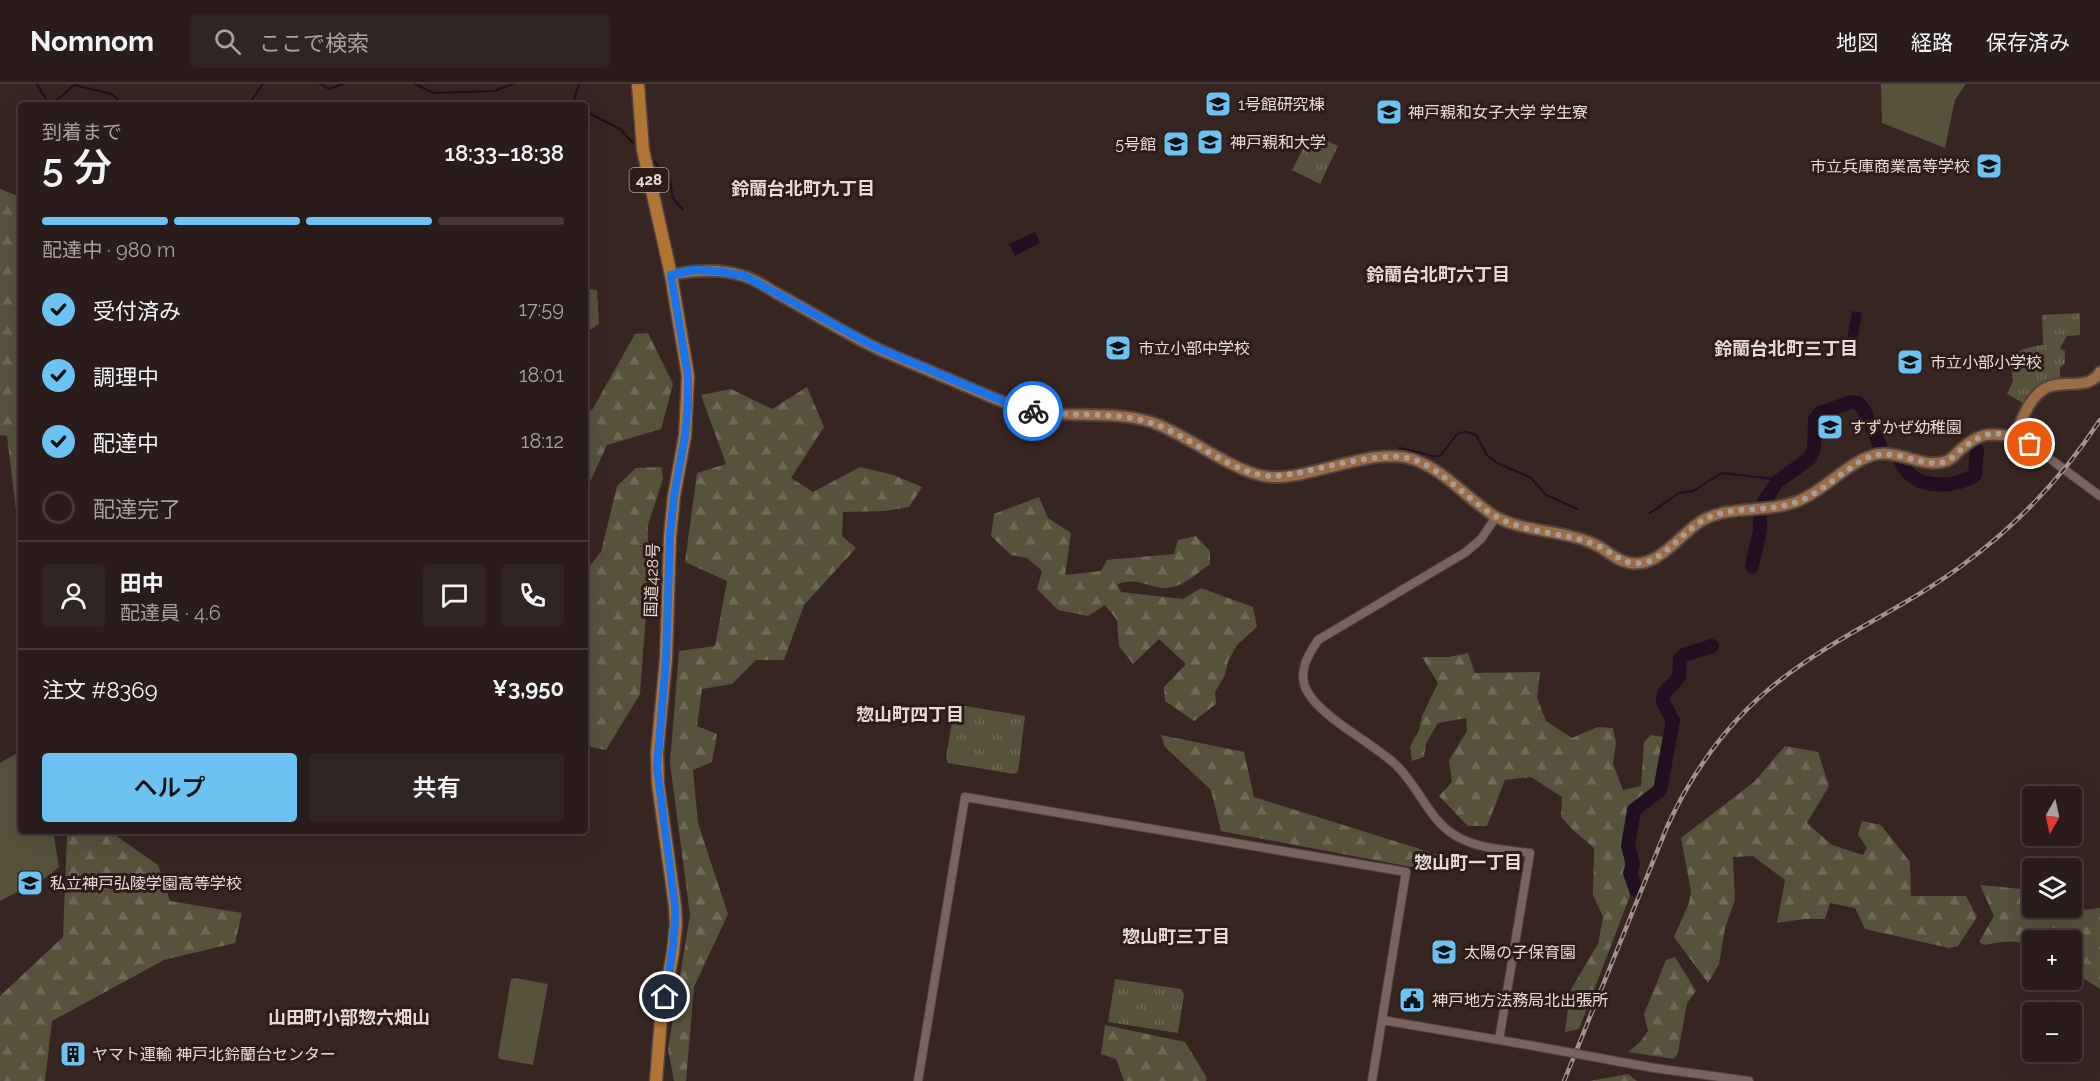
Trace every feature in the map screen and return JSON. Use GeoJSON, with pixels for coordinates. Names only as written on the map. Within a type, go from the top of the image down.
{"type":"FeatureCollection","features":[{"type":"Feature","properties":{"kind":"highway","name":"国道428号"},"geometry":{"type":"LineString","coordinates":[[638,84],[643,150],[671,275],[688,376],[685,436],[674,496],[670,536],[666,659],[657,753],[658,784],[676,924],[661,1018],[656,1081]]}},
{"type":"Feature","properties":{"kind":"main road"},"geometry":{"type":"LineString","coordinates":[[671,275],[694,270],[718,271],[745,276],[873,346],[1017,407],[1048,413],[1112,415],[1152,423],[1250,473],[1272,477],[1386,457],[1411,458],[1431,467],[1496,517],[1595,544],[1617,558],[1630,563],[1646,563],[1706,518],[1725,513],[1771,509],[1800,501],[1863,459],[1879,454],[1899,454],[1928,462],[1948,462],[1971,441],[1982,435],[1998,434],[2013,437],[2032,401],[2043,390],[2054,384],[2087,383],[2096,379],[2100,372]]}},
{"type":"Feature","properties":{"kind":"street"},"geometry":{"type":"LineString","coordinates":[[2013,437],[2030,444],[2100,496]]}},
{"type":"Feature","properties":{"kind":"street"},"geometry":{"type":"LineString","coordinates":[[1496,517],[1481,539],[1466,552],[1318,640],[1307,656],[1303,674],[1306,690],[1317,705],[1395,764],[1409,779],[1439,822],[1457,837],[1482,846],[1530,853],[1499,1040]]}},
{"type":"Feature","properties":{"kind":"street"},"geometry":{"type":"LineString","coordinates":[[918,1081],[965,797],[1406,872],[1372,1081]]}},
{"type":"Feature","properties":{"kind":"street"},"geometry":{"type":"LineString","coordinates":[[1382,1020],[1654,1068],[1749,1081]]}},
{"type":"Feature","properties":{"kind":"green space"},"geometry":{"type":"Polygon","coordinates":[[[1881,84],[1966,84],[1955,100],[1945,148],[1882,123],[1881,84]]]}},
{"type":"Feature","properties":{"kind":"green space"},"geometry":{"type":"Polygon","coordinates":[[[1311,133],[1338,146],[1320,184],[1292,170],[1311,133]]]}},
{"type":"Feature","properties":{"kind":"green space"},"geometry":{"type":"Polygon","coordinates":[[[0,189],[18,196],[18,518],[7,436],[0,435],[0,189]]]}},
{"type":"Feature","properties":{"kind":"green space"},"geometry":{"type":"Polygon","coordinates":[[[588,288],[597,290],[599,324],[588,331],[588,288]]]}},
{"type":"Feature","properties":{"kind":"green space"},"geometry":{"type":"Polygon","coordinates":[[[2080,313],[2080,335],[2067,336],[2060,348],[2065,351],[2065,363],[2060,368],[2060,379],[2039,386],[2023,403],[2007,394],[2013,381],[2010,359],[2021,350],[2043,345],[2042,315],[2080,313]]]}},
{"type":"Feature","properties":{"kind":"green space"},"geometry":{"type":"Polygon","coordinates":[[[648,333],[673,384],[661,429],[607,445],[588,486],[588,411],[592,410],[635,334],[648,333]]]}},
{"type":"Feature","properties":{"kind":"green space"},"geometry":{"type":"Polygon","coordinates":[[[807,387],[824,427],[791,478],[813,492],[860,467],[894,475],[922,487],[909,507],[885,511],[843,512],[842,536],[856,548],[804,605],[784,660],[756,660],[732,684],[702,689],[697,726],[717,734],[712,762],[693,770],[698,823],[728,914],[694,987],[686,1081],[674,1081],[668,1049],[690,915],[670,763],[679,651],[715,646],[727,581],[685,562],[697,473],[726,464],[701,395],[731,389],[772,409],[807,387]]]}},
{"type":"Feature","properties":{"kind":"green space"},"geometry":{"type":"Polygon","coordinates":[[[661,467],[663,479],[648,525],[647,601],[640,694],[606,750],[588,747],[588,568],[601,552],[617,486],[636,468],[661,467]]]}},
{"type":"Feature","properties":{"kind":"green space"},"geometry":{"type":"Polygon","coordinates":[[[1039,497],[1048,518],[1071,533],[1065,575],[1101,571],[1107,560],[1174,554],[1178,540],[1196,536],[1210,551],[1210,564],[1194,576],[1170,588],[1124,582],[1117,584],[1121,592],[1183,599],[1201,588],[1253,607],[1257,627],[1237,645],[1228,661],[1225,675],[1215,692],[1216,704],[1194,721],[1165,701],[1164,687],[1186,664],[1159,639],[1133,664],[1119,646],[1117,620],[1105,605],[1088,616],[1058,610],[1037,589],[1042,571],[1027,558],[1011,555],[991,536],[994,514],[1039,497]]]}},
{"type":"Feature","properties":{"kind":"green space"},"geometry":{"type":"Polygon","coordinates":[[[1468,653],[1475,673],[1540,672],[1537,698],[1546,721],[1572,738],[1598,727],[1613,728],[1616,743],[1613,764],[1623,790],[1641,786],[1644,742],[1651,735],[1664,737],[1656,787],[1629,809],[1622,845],[1630,896],[1579,1029],[1565,1032],[1570,991],[1598,944],[1603,917],[1593,895],[1594,848],[1561,817],[1562,797],[1531,777],[1505,780],[1487,826],[1468,826],[1439,796],[1452,782],[1449,760],[1467,731],[1466,718],[1438,723],[1426,743],[1424,757],[1412,761],[1410,747],[1438,683],[1422,657],[1449,657],[1468,653]]]}},
{"type":"Feature","properties":{"kind":"green space"},"geometry":{"type":"Polygon","coordinates":[[[959,705],[1025,716],[1018,772],[1014,774],[948,763],[946,758],[954,709],[959,705]]]}},
{"type":"Feature","properties":{"kind":"green space"},"geometry":{"type":"Polygon","coordinates":[[[1161,735],[1244,752],[1254,797],[1442,856],[1446,863],[1438,872],[1221,831],[1211,790],[1165,747],[1161,735]]]}},
{"type":"Feature","properties":{"kind":"green space"},"geometry":{"type":"Polygon","coordinates":[[[1785,746],[1818,752],[1829,786],[1807,823],[1832,845],[1863,855],[1867,848],[1858,834],[1862,821],[1881,825],[1910,862],[1911,896],[1966,896],[1977,917],[1958,946],[1949,948],[1865,929],[1855,908],[1830,903],[1825,919],[1777,923],[1785,880],[1753,856],[1733,857],[1735,900],[1725,928],[1719,964],[1708,983],[1674,937],[1689,903],[1691,891],[1681,838],[1754,782],[1785,746]]]}},
{"type":"Feature","properties":{"kind":"green space"},"geometry":{"type":"Polygon","coordinates":[[[18,753],[18,834],[54,834],[59,867],[47,877],[0,901],[0,763],[18,753]]]}},
{"type":"Feature","properties":{"kind":"green space"},"geometry":{"type":"Polygon","coordinates":[[[67,834],[115,835],[158,865],[170,901],[242,913],[235,943],[164,960],[52,1021],[45,1081],[0,1081],[0,996],[63,937],[67,834]]]}},
{"type":"Feature","properties":{"kind":"green space"},"geometry":{"type":"Polygon","coordinates":[[[1980,885],[2022,889],[2022,918],[2082,918],[2082,910],[2100,908],[2100,989],[2082,977],[2082,930],[2022,930],[2022,943],[2002,942],[1984,945],[1979,942],[1994,916],[1980,885]]]}},
{"type":"Feature","properties":{"kind":"green space"},"geometry":{"type":"Polygon","coordinates":[[[1675,957],[1696,991],[1687,1003],[1678,1053],[1674,1059],[1628,1052],[1641,1041],[1648,1031],[1644,1014],[1666,960],[1675,957]]]}},
{"type":"Feature","properties":{"kind":"green space"},"geometry":{"type":"Polygon","coordinates":[[[511,979],[548,984],[533,1065],[500,1059],[498,1056],[511,979]]]}},
{"type":"Feature","properties":{"kind":"green space"},"geometry":{"type":"Polygon","coordinates":[[[1115,979],[1181,989],[1184,994],[1178,1033],[1108,1022],[1115,979]]]}},
{"type":"Feature","properties":{"kind":"green space"},"geometry":{"type":"Polygon","coordinates":[[[1105,1025],[1185,1042],[1207,1078],[1206,1081],[1124,1081],[1116,1059],[1101,1054],[1105,1025]]]}},
{"type":"Feature","properties":{"kind":"green space"},"geometry":{"type":"Polygon","coordinates":[[[1628,1074],[1637,1081],[1590,1081],[1628,1074]]]}},
{"type":"Feature","properties":{"kind":"shaded area"},"geometry":{"type":"Polygon","coordinates":[[[1035,232],[1040,243],[1015,256],[1009,244],[1035,232]]]}},
{"type":"Feature","properties":{"kind":"shaded area"},"geometry":{"type":"Polygon","coordinates":[[[1852,311],[1862,313],[1857,342],[1847,340],[1852,311]]]}},
{"type":"Feature","properties":{"kind":"waterway"},"geometry":{"type":"LineString","coordinates":[[37,84],[47,101],[56,101],[74,85],[112,94],[120,102]]}},
{"type":"Feature","properties":{"kind":"waterway"},"geometry":{"type":"LineString","coordinates":[[250,102],[263,84]]}},
{"type":"Feature","properties":{"kind":"waterway"},"geometry":{"type":"LineString","coordinates":[[320,84],[329,89],[343,84]]}},
{"type":"Feature","properties":{"kind":"waterway"},"geometry":{"type":"LineString","coordinates":[[415,84],[434,93],[494,91],[513,84]]}},
{"type":"Feature","properties":{"kind":"waterway"},"geometry":{"type":"LineString","coordinates":[[576,102],[574,99],[579,84]]}},
{"type":"Feature","properties":{"kind":"waterway"},"geometry":{"type":"LineString","coordinates":[[588,113],[620,129],[633,143]]}},
{"type":"Feature","properties":{"kind":"waterway"},"geometry":{"type":"LineString","coordinates":[[654,161],[670,182],[673,198],[683,210]]}},
{"type":"Feature","properties":{"kind":"waterway"},"geometry":{"type":"LineString","coordinates":[[1764,502],[1777,482],[1810,458],[1814,448],[1815,419],[1820,413],[1851,402],[1858,403],[1864,410],[1880,446]]}},
{"type":"Feature","properties":{"kind":"waterway"},"geometry":{"type":"LineString","coordinates":[[1399,448],[1440,456],[1458,433],[1467,432],[1476,435],[1487,455],[1497,463],[1530,477],[1546,495],[1578,509]]}},
{"type":"Feature","properties":{"kind":"waterway"},"geometry":{"type":"LineString","coordinates":[[1901,462],[1915,478],[1924,482],[1956,483],[1975,475],[1977,450]]}},
{"type":"Feature","properties":{"kind":"waterway"},"geometry":{"type":"LineString","coordinates":[[1650,513],[1679,493],[1693,491],[1722,473],[1774,479],[1784,477]]}},
{"type":"Feature","properties":{"kind":"waterway"},"geometry":{"type":"LineString","coordinates":[[1752,566],[1760,530],[1760,517]]}},
{"type":"Feature","properties":{"kind":"waterway"},"geometry":{"type":"LineString","coordinates":[[1636,890],[1630,873],[1633,864],[1628,846],[1634,810],[1660,790],[1673,721],[1663,702],[1664,693],[1679,677],[1680,659],[1684,655],[1712,646]]}},
{"type":"Feature","properties":{"kind":"railway"},"geometry":{"type":"LineString","coordinates":[[1564,1081],[1667,827],[1688,786],[1728,729],[1761,696],[1801,665],[1918,595],[1984,549],[2021,516],[2055,480],[2100,420]]}},
{"type":"Feature","properties":{"kind":"way so far"},"geometry":{"type":"LineString","coordinates":[[1033,411],[1112,415],[1152,423],[1250,473],[1272,477],[1364,460],[1386,457],[1411,458],[1431,467],[1496,517],[1595,544],[1617,558],[1630,563],[1646,563],[1706,518],[1725,513],[1771,509],[1800,501],[1863,459],[1879,454],[1899,454],[1940,463],[1948,462],[1971,441],[1982,435],[1998,434],[2030,444]]}},
{"type":"Feature","properties":{"kind":"place","name":"1号館研究棟"},"geometry":{"type":"Point","coordinates":[1218,104]}},
{"type":"Feature","properties":{"kind":"place","name":"神戸親和女子大学 学生寮"},"geometry":{"type":"Point","coordinates":[1389,112]}},
{"type":"Feature","properties":{"kind":"place","name":"神戸親和大学"},"geometry":{"type":"Point","coordinates":[1210,142]}},
{"type":"Feature","properties":{"kind":"place","name":"5号館"},"geometry":{"type":"Point","coordinates":[1176,144]}},
{"type":"Feature","properties":{"kind":"place","name":"市立兵庫商業高等学校"},"geometry":{"type":"Point","coordinates":[1989,166]}},
{"type":"Feature","properties":{"kind":"place","name":"市立小部中学校"},"geometry":{"type":"Point","coordinates":[1118,348]}},
{"type":"Feature","properties":{"kind":"place","name":"市立小部小学校"},"geometry":{"type":"Point","coordinates":[1910,362]}},
{"type":"Feature","properties":{"kind":"place","name":"すずかぜ幼稚園"},"geometry":{"type":"Point","coordinates":[1830,427]}},
{"type":"Feature","properties":{"kind":"place","name":"私立神戸弘陵学園高等学校"},"geometry":{"type":"Point","coordinates":[30,883]}},
{"type":"Feature","properties":{"kind":"place","name":"太陽の子保育園"},"geometry":{"type":"Point","coordinates":[1444,952]}},
{"type":"Feature","properties":{"kind":"place","name":"神戸地方法務局北出張所"},"geometry":{"type":"Point","coordinates":[1412,1000]}},
{"type":"Feature","properties":{"kind":"place","name":"ヤマト運輸 神戸北鈴蘭台センター"},"geometry":{"type":"Point","coordinates":[73,1054]}},
{"type":"Feature","properties":{"kind":"district","name":"鈴蘭台北町九丁目"},"geometry":{"type":"Point","coordinates":[803,188]}},
{"type":"Feature","properties":{"kind":"district","name":"鈴蘭台北町六丁目"},"geometry":{"type":"Point","coordinates":[1438,274]}},
{"type":"Feature","properties":{"kind":"district","name":"鈴蘭台北町三丁目"},"geometry":{"type":"Point","coordinates":[1786,348]}},
{"type":"Feature","properties":{"kind":"district","name":"惣山町四丁目"},"geometry":{"type":"Point","coordinates":[910,714]}},
{"type":"Feature","properties":{"kind":"district","name":"惣山町一丁目"},"geometry":{"type":"Point","coordinates":[1468,862]}},
{"type":"Feature","properties":{"kind":"district","name":"惣山町三丁目"},"geometry":{"type":"Point","coordinates":[1176,936]}},
{"type":"Feature","properties":{"kind":"district","name":"山田町小部惣六畑山"},"geometry":{"type":"Point","coordinates":[349,1017]}},
{"type":"Feature","properties":{"kind":"route"},"geometry":{"type":"LineString","coordinates":[[665,997],[676,924],[658,784],[657,753],[666,659],[670,536],[688,405],[688,376],[671,275],[694,270],[718,271],[745,276],[873,346],[1017,407],[1033,411]]}}]}
